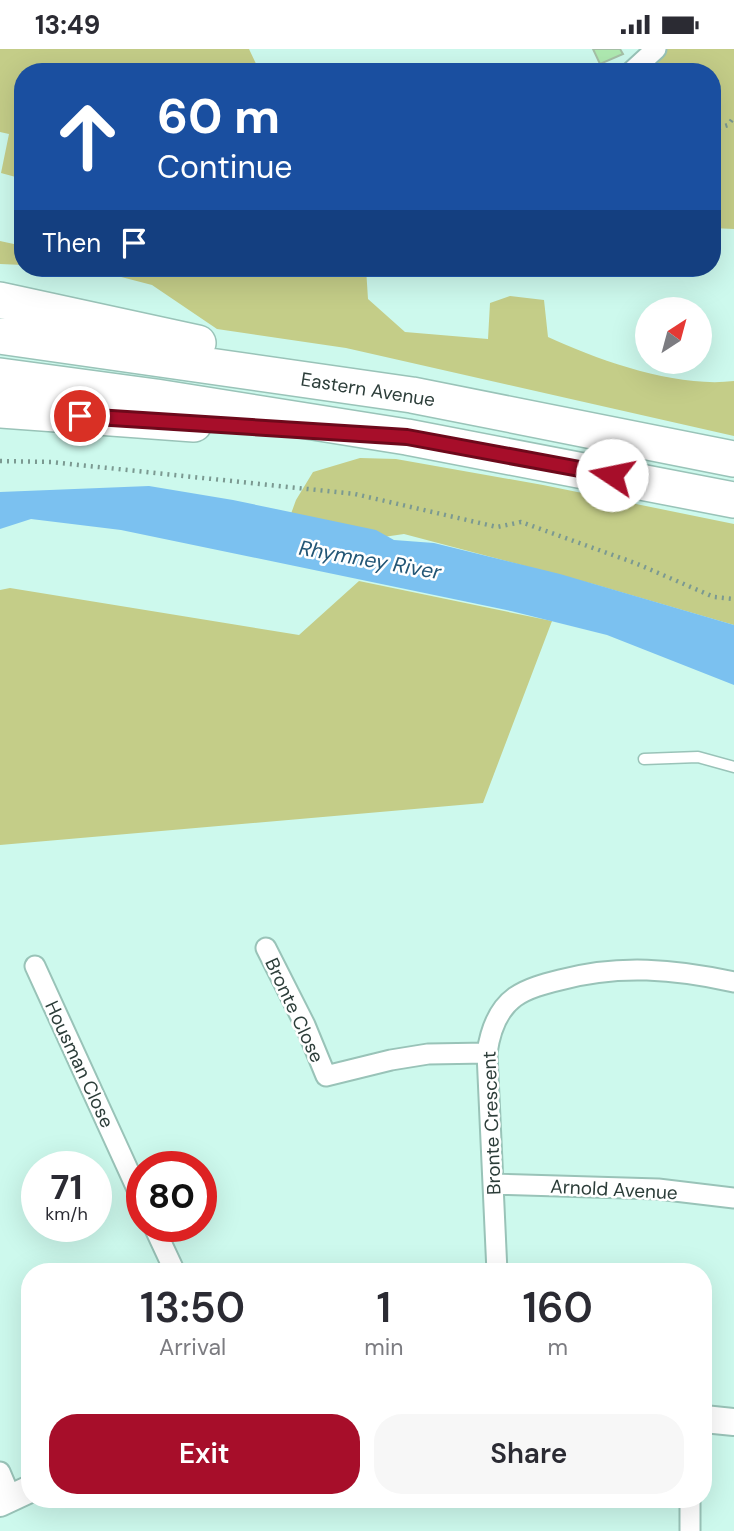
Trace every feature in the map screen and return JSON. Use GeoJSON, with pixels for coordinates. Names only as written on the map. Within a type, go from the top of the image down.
{"type":"FeatureCollection","features":[{"type":"Feature","properties":{"kind":"highway"},"geometry":{"type":"LineString","coordinates":[[0,300],[187,340],[412,395]]}},
{"type":"Feature","properties":{"kind":"highway","name":"Eastern Avenue"},"geometry":{"type":"LineString","coordinates":[[0,336],[412,395],[734,459]]}},
{"type":"Feature","properties":{"kind":"highway"},"geometry":{"type":"LineString","coordinates":[[0,376],[156,397],[407,437],[734,500]]}},
{"type":"Feature","properties":{"kind":"highway"},"geometry":{"type":"LineString","coordinates":[[0,410],[407,437]]}},
{"type":"Feature","properties":{"kind":"street"},"geometry":{"type":"LineString","coordinates":[[641,63],[656,49]]}},
{"type":"Feature","properties":{"kind":"street","name":"Bronte Close"},"geometry":{"type":"LineString","coordinates":[[266,948],[305,1025],[326,1076],[428,1054],[487,1053]]}},
{"type":"Feature","properties":{"kind":"street","name":"Housman Close"},"geometry":{"type":"LineString","coordinates":[[35,966],[126,1165]]}},
{"type":"Feature","properties":{"kind":"street","name":"Bronte Crescent"},"geometry":{"type":"LineString","coordinates":[[497,1263],[487,1053],[490,1035],[498,1016],[514,998],[533,988],[577,975],[617,969],[655,968],[734,982]]}},
{"type":"Feature","properties":{"kind":"street","name":"Arnold Avenue"},"geometry":{"type":"LineString","coordinates":[[494,1184],[658,1189],[734,1198]]}},
{"type":"Feature","properties":{"kind":"street"},"geometry":{"type":"LineString","coordinates":[[161,1242],[171,1263]]}},
{"type":"Feature","properties":{"kind":"street"},"geometry":{"type":"LineString","coordinates":[[712,1420],[734,1422]]}},
{"type":"Feature","properties":{"kind":"street"},"geometry":{"type":"LineString","coordinates":[[0,1472],[14,1497]]}},
{"type":"Feature","properties":{"kind":"street"},"geometry":{"type":"LineString","coordinates":[[690,1508],[690,1531]]}},
{"type":"Feature","properties":{"kind":"lane"},"geometry":{"type":"LineString","coordinates":[[644,759],[698,757],[734,767]]}},
{"type":"Feature","properties":{"kind":"path"},"geometry":{"type":"LineString","coordinates":[[0,461],[51,461],[355,494],[497,527],[521,521],[635,563],[714,597],[734,599]]}},
{"type":"Feature","properties":{"kind":"green space"},"geometry":{"type":"Polygon","coordinates":[[[0,49],[249,49],[256,63],[14,63],[14,177],[1,173],[9,134],[0,132],[0,49]]]}},
{"type":"Feature","properties":{"kind":"green space"},"geometry":{"type":"Polygon","coordinates":[[[667,49],[734,49],[734,229],[721,228],[721,63],[651,63],[667,49]]]}},
{"type":"Feature","properties":{"kind":"green space"},"geometry":{"type":"Polygon","coordinates":[[[0,241],[14,244],[14,265],[0,264],[0,241]]]}},
{"type":"Feature","properties":{"kind":"green space"},"geometry":{"type":"Polygon","coordinates":[[[121,277],[367,277],[368,299],[405,332],[488,339],[490,303],[510,296],[544,300],[548,337],[635,370],[635,375],[659,375],[712,382],[734,381],[734,436],[346,348],[217,329],[152,285],[121,277]]]}},
{"type":"Feature","properties":{"kind":"green space"},"geometry":{"type":"Polygon","coordinates":[[[360,458],[396,459],[543,485],[734,524],[734,625],[404,534],[370,539],[288,522],[296,500],[313,472],[360,458]]]}},
{"type":"Feature","properties":{"kind":"green space"},"geometry":{"type":"Polygon","coordinates":[[[359,581],[552,621],[483,803],[0,845],[0,590],[10,588],[299,635],[359,581]]]}},
{"type":"Feature","properties":{"kind":"water","name":"Rhymney River"},"geometry":{"type":"Polygon","coordinates":[[[149,486],[233,500],[376,530],[394,540],[434,543],[560,574],[734,625],[734,685],[607,635],[511,611],[121,530],[31,519],[0,529],[0,492],[149,486]]]}},
{"type":"Feature","properties":{"kind":"building"},"geometry":{"type":"Polygon","coordinates":[[[593,49],[620,49],[623,54],[602,63],[600,63],[593,49]]]}},
{"type":"Feature","properties":{"kind":"route"},"geometry":{"type":"LineString","coordinates":[[80,416],[407,437],[612,475]]}}]}
